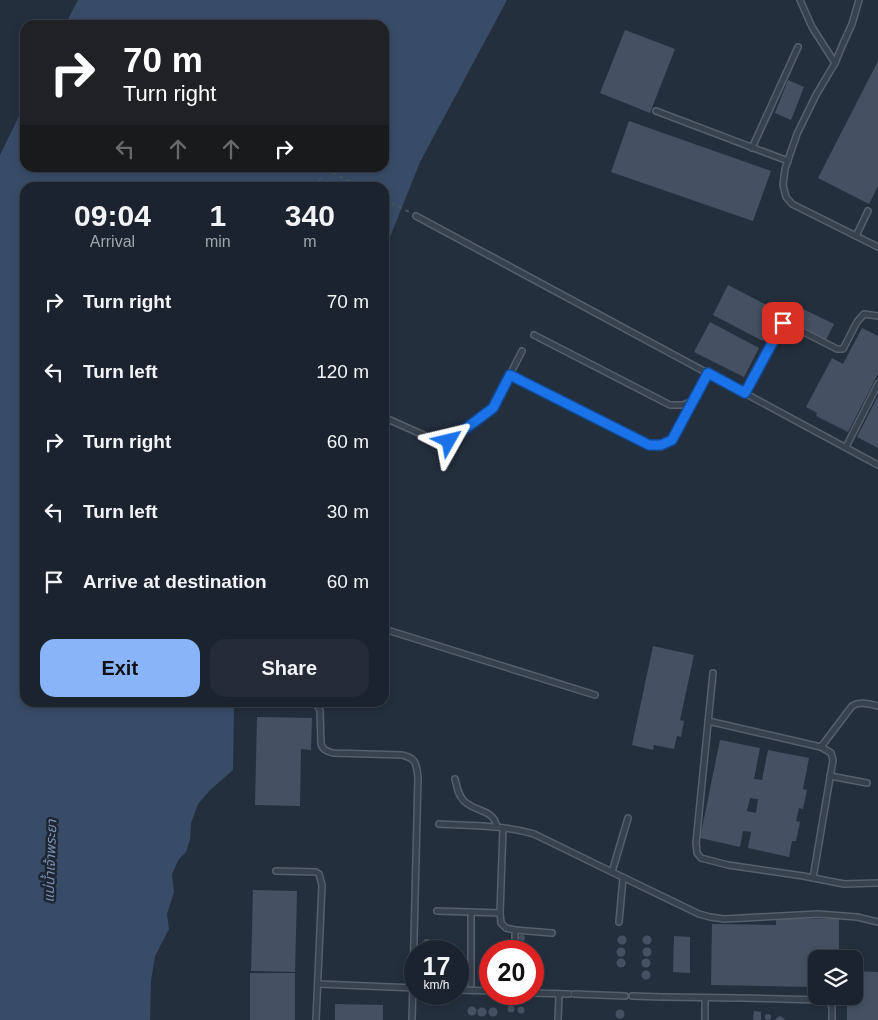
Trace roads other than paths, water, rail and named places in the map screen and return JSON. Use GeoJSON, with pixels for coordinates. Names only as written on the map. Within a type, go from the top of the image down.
{"type":"FeatureCollection","features":[{"type":"Feature","properties":{"kind":"lane"},"geometry":{"type":"LineString","coordinates":[[800,0],[812,27],[835,63]]}},
{"type":"Feature","properties":{"kind":"lane"},"geometry":{"type":"LineString","coordinates":[[859,0],[852,24],[835,63],[816,95],[797,134],[785,168],[783,186],[786,197],[792,204],[878,246]]}},
{"type":"Feature","properties":{"kind":"lane"},"geometry":{"type":"LineString","coordinates":[[752,148],[798,46]]}},
{"type":"Feature","properties":{"kind":"lane"},"geometry":{"type":"LineString","coordinates":[[656,111],[788,161]]}},
{"type":"Feature","properties":{"kind":"lane"},"geometry":{"type":"LineString","coordinates":[[856,236],[868,211]]}},
{"type":"Feature","properties":{"kind":"lane"},"geometry":{"type":"LineString","coordinates":[[416,216],[878,465]]}},
{"type":"Feature","properties":{"kind":"lane"},"geometry":{"type":"LineString","coordinates":[[745,393],[783,323],[840,350],[843,349],[857,322],[864,314],[878,316]]}},
{"type":"Feature","properties":{"kind":"lane"},"geometry":{"type":"LineString","coordinates":[[534,335],[670,404],[682,405],[693,400]]}},
{"type":"Feature","properties":{"kind":"lane"},"geometry":{"type":"LineString","coordinates":[[389,420],[439,442],[449,441],[493,408],[522,351]]}},
{"type":"Feature","properties":{"kind":"lane"},"geometry":{"type":"LineString","coordinates":[[510,375],[649,445],[661,445],[672,440],[708,373]]}},
{"type":"Feature","properties":{"kind":"lane"},"geometry":{"type":"LineString","coordinates":[[846,447],[878,384]]}},
{"type":"Feature","properties":{"kind":"lane"},"geometry":{"type":"LineString","coordinates":[[389,631],[595,695]]}},
{"type":"Feature","properties":{"kind":"lane"},"geometry":{"type":"LineString","coordinates":[[713,673],[696,843],[697,853],[701,858],[728,865],[844,884],[878,882]]}},
{"type":"Feature","properties":{"kind":"lane"},"geometry":{"type":"LineString","coordinates":[[821,747],[852,706],[857,703],[878,706]]}},
{"type":"Feature","properties":{"kind":"lane"},"geometry":{"type":"LineString","coordinates":[[318,707],[321,744],[326,751],[333,753],[402,755],[409,757],[416,764],[418,786],[415,940]]}},
{"type":"Feature","properties":{"kind":"lane"},"geometry":{"type":"LineString","coordinates":[[708,721],[821,747],[830,753],[833,760],[813,878]]}},
{"type":"Feature","properties":{"kind":"lane"},"geometry":{"type":"LineString","coordinates":[[830,776],[867,783]]}},
{"type":"Feature","properties":{"kind":"lane"},"geometry":{"type":"LineString","coordinates":[[455,779],[459,796],[470,806],[494,817],[500,827],[501,923],[506,928],[515,930],[552,932]]}},
{"type":"Feature","properties":{"kind":"lane"},"geometry":{"type":"LineString","coordinates":[[612,872],[628,818]]}},
{"type":"Feature","properties":{"kind":"lane"},"geometry":{"type":"LineString","coordinates":[[439,824],[500,827],[534,834],[699,914],[710,917],[724,919],[818,914],[857,917],[878,922]]}},
{"type":"Feature","properties":{"kind":"lane"},"geometry":{"type":"LineString","coordinates":[[276,871],[316,872],[321,878],[319,984],[316,1020]]}},
{"type":"Feature","properties":{"kind":"lane"},"geometry":{"type":"LineString","coordinates":[[619,922],[623,878]]}},
{"type":"Feature","properties":{"kind":"lane"},"geometry":{"type":"LineString","coordinates":[[437,911],[500,913]]}},
{"type":"Feature","properties":{"kind":"lane"},"geometry":{"type":"LineString","coordinates":[[471,912],[471,988],[479,989]]}},
{"type":"Feature","properties":{"kind":"lane"},"geometry":{"type":"LineString","coordinates":[[515,930],[515,940]]}},
{"type":"Feature","properties":{"kind":"lane"},"geometry":{"type":"LineString","coordinates":[[319,984],[404,988]]}},
{"type":"Feature","properties":{"kind":"lane"},"geometry":{"type":"LineString","coordinates":[[544,993],[626,996]]}},
{"type":"Feature","properties":{"kind":"lane"},"geometry":{"type":"LineString","coordinates":[[558,1020],[559,994]]}},
{"type":"Feature","properties":{"kind":"lane"},"geometry":{"type":"LineString","coordinates":[[632,996],[823,1000],[831,1003],[832,1020]]}},
{"type":"Feature","properties":{"kind":"lane"},"geometry":{"type":"LineString","coordinates":[[705,998],[705,1020]]}},
{"type":"Feature","properties":{"kind":"lane"},"geometry":{"type":"LineString","coordinates":[[412,1020],[413,1005]]}},
{"type":"Feature","properties":{"kind":"water","name":"แม่น้ำเจ้าพระยา"},"geometry":{"type":"Polygon","coordinates":[[[78,0],[507,0],[420,162],[389,240],[389,182],[20,182],[20,707],[234,707],[233,770],[209,791],[198,804],[191,823],[190,840],[186,852],[179,859],[172,874],[174,892],[167,914],[169,929],[155,956],[151,981],[150,1020],[0,1020],[0,155],[20,114],[20,172],[389,172],[389,20],[68,20],[78,0]]]}}]}
